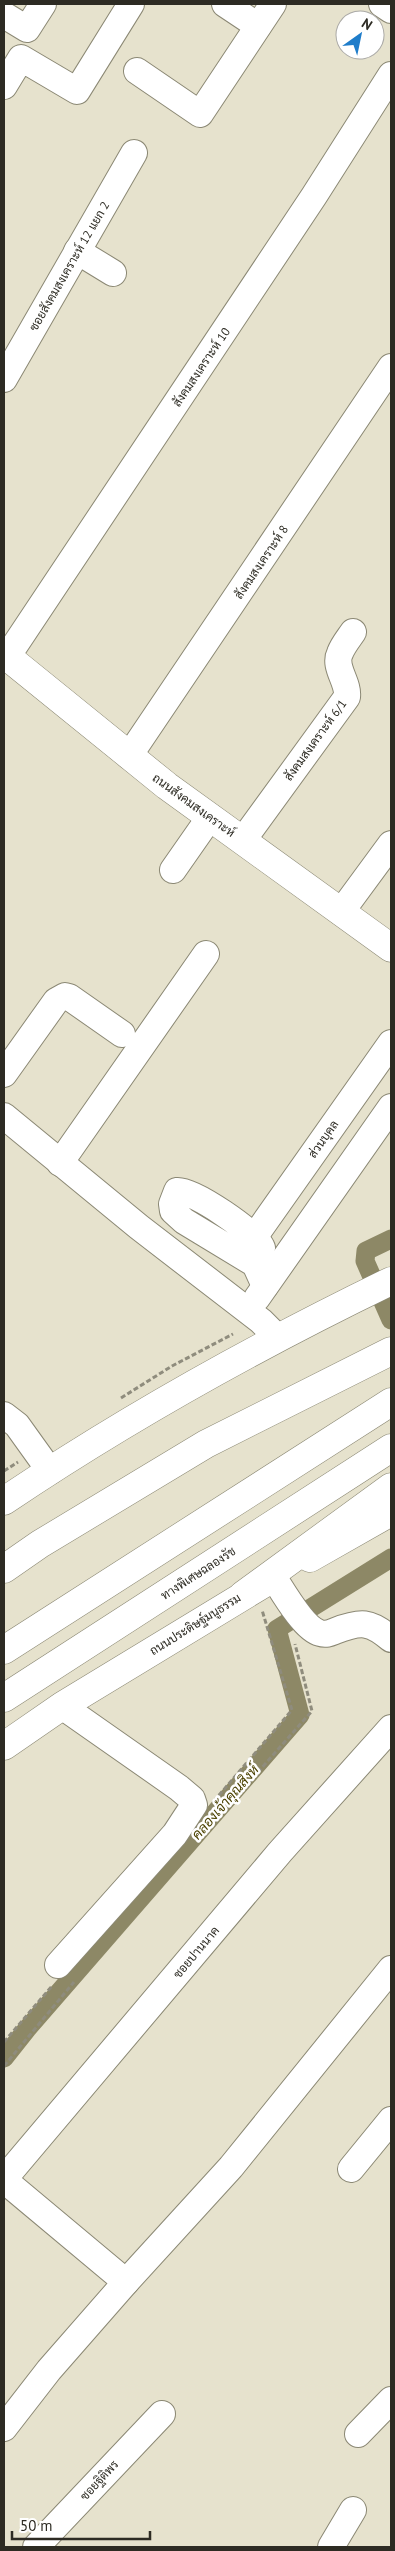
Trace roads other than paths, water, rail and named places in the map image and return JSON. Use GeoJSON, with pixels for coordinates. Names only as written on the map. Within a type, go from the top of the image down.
{"type":"FeatureCollection","features":[{"type":"Feature","properties":{"kind":"main road","name":"ถนนสังคมสงเคราะห์"},"geometry":{"type":"LineString","coordinates":[[5,656],[129,756],[391,948]]}},
{"type":"Feature","properties":{"kind":"main road"},"geometry":{"type":"LineString","coordinates":[[8,1493],[50,1471],[182,1390],[277,1337],[380,1287]]}},
{"type":"Feature","properties":{"kind":"main road"},"geometry":{"type":"LineString","coordinates":[[4,1569],[40,1544],[206,1444],[391,1351]]}},
{"type":"Feature","properties":{"kind":"main road"},"geometry":{"type":"LineString","coordinates":[[4,1650],[391,1402]]}},
{"type":"Feature","properties":{"kind":"main road","name":"ทางพิเศษฉลองรัช"},"geometry":{"type":"LineString","coordinates":[[4,1698],[391,1448]]}},
{"type":"Feature","properties":{"kind":"main road"},"geometry":{"type":"LineString","coordinates":[[243,1594],[391,1487]]}},
{"type":"Feature","properties":{"kind":"main road","name":"ถนนประดิษฐ์มนูธรรม"},"geometry":{"type":"LineString","coordinates":[[4,1746],[62,1706],[243,1594],[391,1512]]}},
{"type":"Feature","properties":{"kind":"street"},"geometry":{"type":"LineString","coordinates":[[4,16],[27,30],[43,4]]}},
{"type":"Feature","properties":{"kind":"street"},"geometry":{"type":"LineString","coordinates":[[4,86],[21,58],[77,91],[131,4]]}},
{"type":"Feature","properties":{"kind":"street"},"geometry":{"type":"LineString","coordinates":[[225,4],[258,26]]}},
{"type":"Feature","properties":{"kind":"street"},"geometry":{"type":"LineString","coordinates":[[137,71],[200,114],[272,4]]}},
{"type":"Feature","properties":{"kind":"street"},"geometry":{"type":"LineString","coordinates":[[382,4],[391,10]]}},
{"type":"Feature","properties":{"kind":"street","name":"สังคมสงเคราะห์ 10"},"geometry":{"type":"LineString","coordinates":[[5,656],[314,196],[391,75]]}},
{"type":"Feature","properties":{"kind":"street","name":"ซอยสังคมสงเคราะห์ 12 แยก 2"},"geometry":{"type":"LineString","coordinates":[[4,379],[134,153]]}},
{"type":"Feature","properties":{"kind":"street"},"geometry":{"type":"LineString","coordinates":[[77,251],[113,273]]}},
{"type":"Feature","properties":{"kind":"street","name":"สังคมสงเคราะห์ 8"},"geometry":{"type":"LineString","coordinates":[[129,756],[391,366]]}},
{"type":"Feature","properties":{"kind":"street","name":"สังคมสงเคราะห์ 6/1"},"geometry":{"type":"LineString","coordinates":[[242,840],[347,697],[347,686],[338,661],[339,653],[353,632]]}},
{"type":"Feature","properties":{"kind":"street"},"geometry":{"type":"LineString","coordinates":[[173,870],[210,817]]}},
{"type":"Feature","properties":{"kind":"street"},"geometry":{"type":"LineString","coordinates":[[342,912],[391,844]]}},
{"type":"Feature","properties":{"kind":"street"},"geometry":{"type":"LineString","coordinates":[[60,1163],[206,954]]}},
{"type":"Feature","properties":{"kind":"street"},"geometry":{"type":"LineString","coordinates":[[4,1074],[56,1001],[65,996],[122,1034]]}},
{"type":"Feature","properties":{"kind":"street","name":"ส่วนบุคล"},"geometry":{"type":"LineString","coordinates":[[255,1236],[391,1043]]}},
{"type":"Feature","properties":{"kind":"street"},"geometry":{"type":"LineString","coordinates":[[260,1275],[391,1106]]}},
{"type":"Feature","properties":{"kind":"street"},"geometry":{"type":"LineString","coordinates":[[4,1116],[60,1163],[248,1311],[277,1337]]}},
{"type":"Feature","properties":{"kind":"street"},"geometry":{"type":"LineString","coordinates":[[248,1311],[260,1275],[262,1248],[255,1236],[195,1195],[183,1190],[177,1191],[174,1198],[173,1211],[184,1221],[260,1275]]}},
{"type":"Feature","properties":{"kind":"street"},"geometry":{"type":"LineString","coordinates":[[4,1415],[17,1425],[50,1471]]}},
{"type":"Feature","properties":{"kind":"street"},"geometry":{"type":"LineString","coordinates":[[274,1578],[301,1616],[321,1634],[328,1634],[360,1623],[381,1630],[391,1639]]}},
{"type":"Feature","properties":{"kind":"street"},"geometry":{"type":"LineString","coordinates":[[58,1965],[175,1834],[194,1804],[192,1799],[179,1788],[62,1706]]}},
{"type":"Feature","properties":{"kind":"street","name":"ซอยปานนาค"},"geometry":{"type":"LineString","coordinates":[[4,2179],[280,1852],[391,1728]]}},
{"type":"Feature","properties":{"kind":"street"},"geometry":{"type":"LineString","coordinates":[[4,2428],[49,2370],[231,2167],[391,1969]]}},
{"type":"Feature","properties":{"kind":"street"},"geometry":{"type":"LineString","coordinates":[[351,2169],[387,2133]]}},
{"type":"Feature","properties":{"kind":"street"},"geometry":{"type":"LineString","coordinates":[[4,2179],[126,2282]]}},
{"type":"Feature","properties":{"kind":"street"},"geometry":{"type":"LineString","coordinates":[[358,2434],[391,2400]]}},
{"type":"Feature","properties":{"kind":"street","name":"ซอยฐิติพร"},"geometry":{"type":"LineString","coordinates":[[36,2547],[162,2414]]}},
{"type":"Feature","properties":{"kind":"street"},"geometry":{"type":"LineString","coordinates":[[331,2547],[353,2510]]}},
{"type":"Feature","properties":{"kind":"waterway","name":"คลองเจ้าคุณสิงห์"},"geometry":{"type":"LineString","coordinates":[[391,1239],[366,1251],[365,1261],[391,1320]]}},
{"type":"Feature","properties":{"kind":"waterway","name":"คลองเจ้าคุณสิงห์"},"geometry":{"type":"LineString","coordinates":[[4,2058],[27,2029],[300,1715],[277,1629],[391,1558]]}}]}
